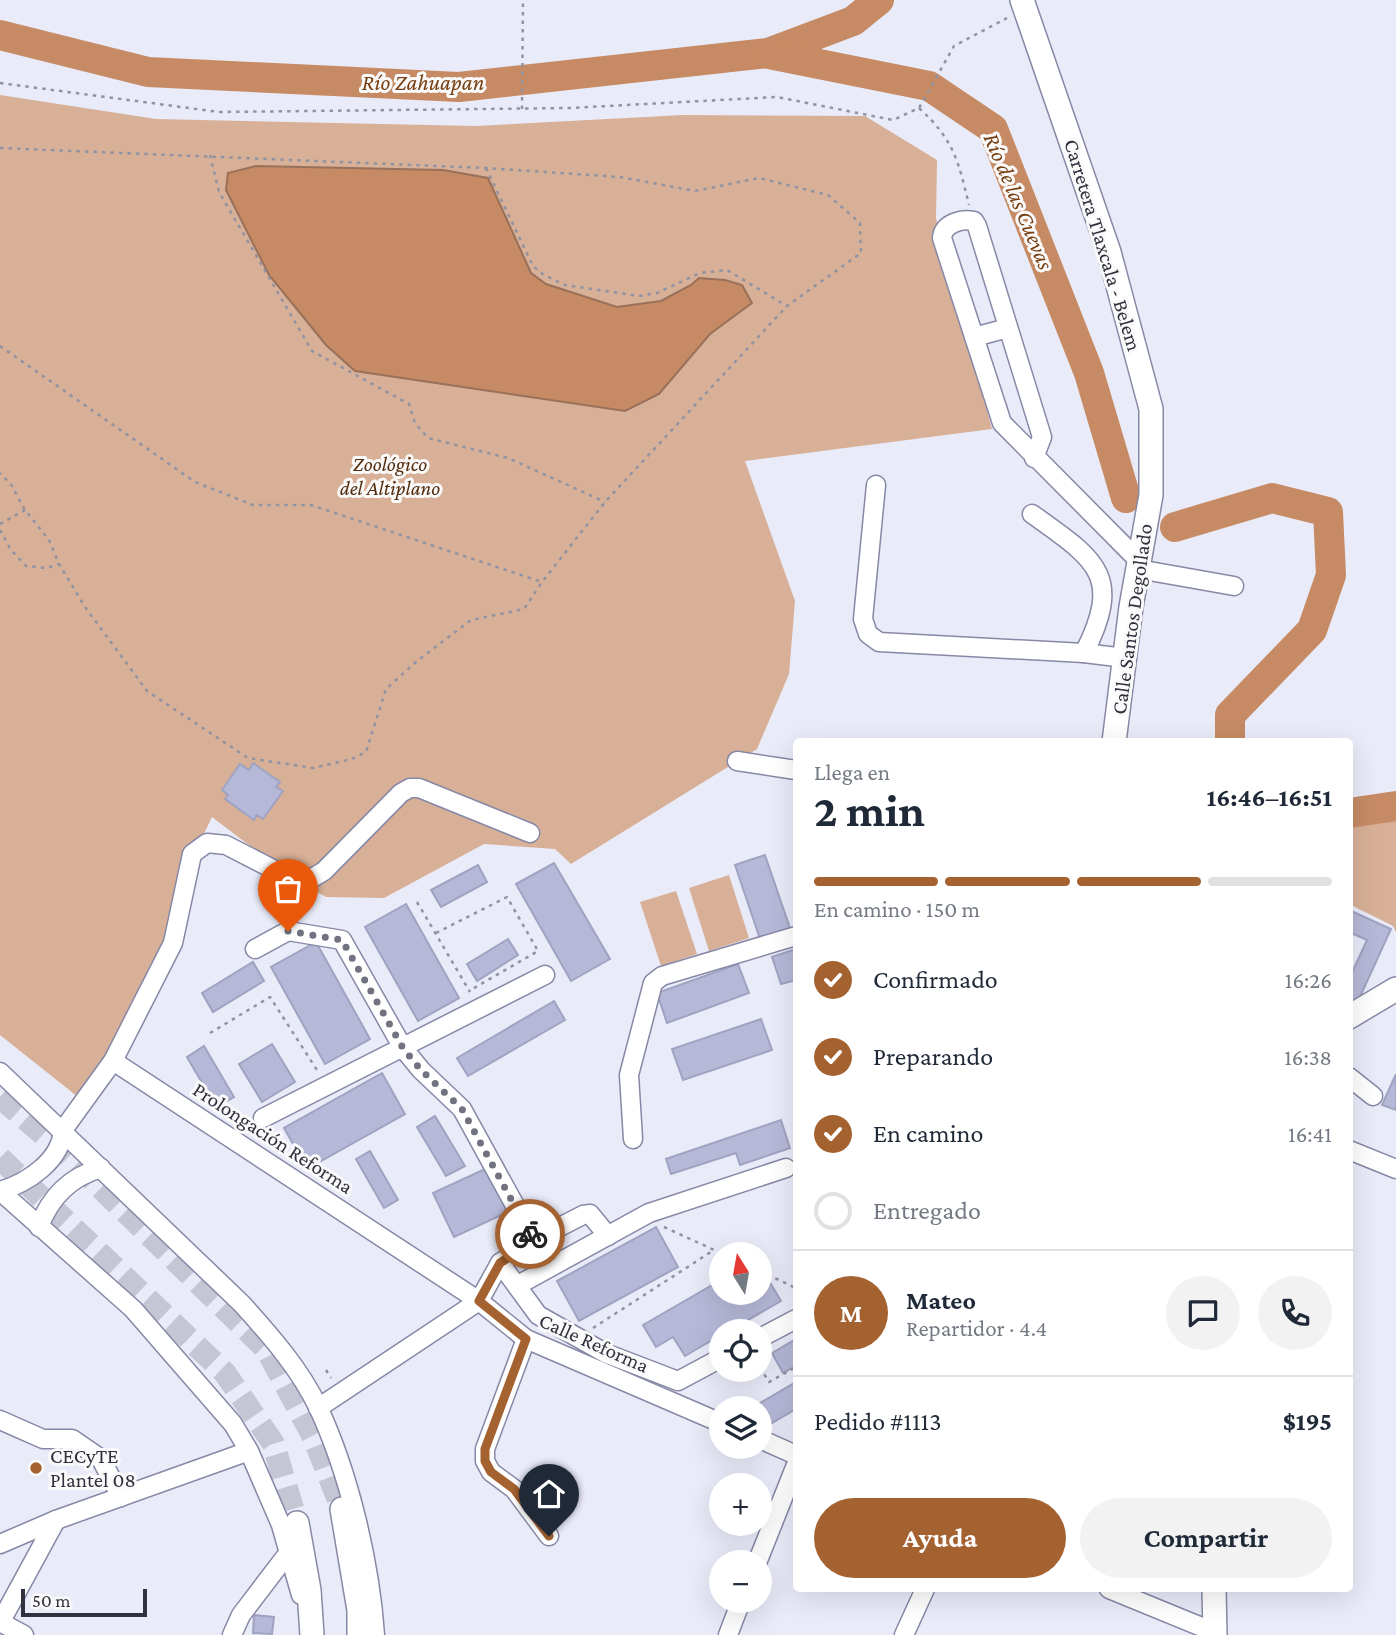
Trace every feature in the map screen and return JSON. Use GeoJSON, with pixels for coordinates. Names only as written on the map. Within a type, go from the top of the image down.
{"type":"FeatureCollection","features":[{"type":"Feature","properties":{"kind":"main road","name":"Carretera Tlaxcala - Belem"},"geometry":{"type":"LineString","coordinates":[[1023,4],[1109,252],[1151,409],[1151,495]]}},
{"type":"Feature","properties":{"kind":"main road","name":"Calle Santos Degollado"},"geometry":{"type":"LineString","coordinates":[[1115,738],[1125,658],[1151,495]]}},
{"type":"Feature","properties":{"kind":"main road"},"geometry":{"type":"LineString","coordinates":[[1353,1015],[1396,989]]}},
{"type":"Feature","properties":{"kind":"main road"},"geometry":{"type":"LineString","coordinates":[[342,1509],[359,1610],[359,1635]]}},
{"type":"Feature","properties":{"kind":"main road"},"geometry":{"type":"LineString","coordinates":[[297,1523],[295,1549],[309,1590],[312,1635]]}},
{"type":"Feature","properties":{"kind":"main road"},"geometry":{"type":"LineString","coordinates":[[1214,1592],[1215,1634]]}},
{"type":"Feature","properties":{"kind":"street"},"geometry":{"type":"LineString","coordinates":[[1034,458],[1042,437],[974,221],[967,220],[947,226],[942,238],[1002,423],[1034,458],[1139,565],[1234,586]]}},
{"type":"Feature","properties":{"kind":"street"},"geometry":{"type":"LineString","coordinates":[[974,337],[1008,328]]}},
{"type":"Feature","properties":{"kind":"street"},"geometry":{"type":"LineString","coordinates":[[876,485],[863,619],[867,634],[879,642],[1084,653],[1125,658]]}},
{"type":"Feature","properties":{"kind":"street"},"geometry":{"type":"LineString","coordinates":[[1032,514],[1077,546],[1097,568],[1104,589],[1098,624],[1084,653]]}},
{"type":"Feature","properties":{"kind":"street"},"geometry":{"type":"LineString","coordinates":[[737,761],[793,770]]}},
{"type":"Feature","properties":{"kind":"street"},"geometry":{"type":"LineString","coordinates":[[0,1191],[15,1187],[44,1166],[62,1140],[63,1130],[113,1061],[173,943],[192,854],[207,842],[226,845],[294,880],[309,880],[324,871],[401,793],[410,788],[419,788],[530,833]]}},
{"type":"Feature","properties":{"kind":"street"},"geometry":{"type":"LineString","coordinates":[[255,949],[288,931],[342,940],[403,1048],[421,1070],[462,1109],[534,1240]]}},
{"type":"Feature","properties":{"kind":"street"},"geometry":{"type":"LineString","coordinates":[[634,1139],[629,1075],[653,983],[662,976],[793,937]]}},
{"type":"Feature","properties":{"kind":"street"},"geometry":{"type":"LineString","coordinates":[[263,1118],[545,975]]}},
{"type":"Feature","properties":{"kind":"street","name":"Prolongación Reforma"},"geometry":{"type":"LineString","coordinates":[[113,1061],[479,1301]]}},
{"type":"Feature","properties":{"kind":"street"},"geometry":{"type":"LineString","coordinates":[[0,1072],[242,1304],[277,1343],[318,1408],[357,1524],[374,1635]]}},
{"type":"Feature","properties":{"kind":"street"},"geometry":{"type":"LineString","coordinates":[[1353,1080],[1373,1096]]}},
{"type":"Feature","properties":{"kind":"street"},"geometry":{"type":"LineString","coordinates":[[1353,1152],[1396,1170]]}},
{"type":"Feature","properties":{"kind":"street"},"geometry":{"type":"LineString","coordinates":[[39,1227],[44,1214],[60,1192],[81,1175],[101,1168]]}},
{"type":"Feature","properties":{"kind":"street"},"geometry":{"type":"LineString","coordinates":[[518,1285],[643,1217],[786,1168]]}},
{"type":"Feature","properties":{"kind":"street"},"geometry":{"type":"LineString","coordinates":[[0,1191],[133,1309],[233,1424],[249,1451],[281,1525],[295,1549],[241,1615],[232,1635]]}},
{"type":"Feature","properties":{"kind":"street"},"geometry":{"type":"LineString","coordinates":[[318,1408],[479,1301],[500,1263],[534,1240],[583,1214],[590,1214],[608,1236]]}},
{"type":"Feature","properties":{"kind":"street","name":"Calle Reforma"},"geometry":{"type":"LineString","coordinates":[[500,1263],[538,1315],[605,1353],[678,1381],[709,1364]]}},
{"type":"Feature","properties":{"kind":"street","name":"Calle Reforma"},"geometry":{"type":"LineString","coordinates":[[479,1301],[526,1339],[709,1418]]}},
{"type":"Feature","properties":{"kind":"street"},"geometry":{"type":"LineString","coordinates":[[772,1332],[793,1321]]}},
{"type":"Feature","properties":{"kind":"street"},"geometry":{"type":"LineString","coordinates":[[526,1339],[485,1449],[485,1461],[491,1472],[525,1501],[549,1536]]}},
{"type":"Feature","properties":{"kind":"street"},"geometry":{"type":"LineString","coordinates":[[0,1420],[43,1439],[72,1439],[101,1459],[121,1497]]}},
{"type":"Feature","properties":{"kind":"street"},"geometry":{"type":"LineString","coordinates":[[772,1444],[793,1454]]}},
{"type":"Feature","properties":{"kind":"street"},"geometry":{"type":"LineString","coordinates":[[0,1544],[56,1520],[249,1451]]}},
{"type":"Feature","properties":{"kind":"street"},"geometry":{"type":"LineString","coordinates":[[762,1550],[793,1473]]}},
{"type":"Feature","properties":{"kind":"street"},"geometry":{"type":"LineString","coordinates":[[24,1635],[0,1622],[56,1520]]}},
{"type":"Feature","properties":{"kind":"street"},"geometry":{"type":"LineString","coordinates":[[904,1635],[924,1592]]}},
{"type":"Feature","properties":{"kind":"street"},"geometry":{"type":"LineString","coordinates":[[1116,1592],[1215,1634]]}},
{"type":"Feature","properties":{"kind":"street"},"geometry":{"type":"LineString","coordinates":[[728,1635],[736,1613]]}},
{"type":"Feature","properties":{"kind":"path"},"geometry":{"type":"LineString","coordinates":[[522,109],[523,0]]}},
{"type":"Feature","properties":{"kind":"path"},"geometry":{"type":"LineString","coordinates":[[0,83],[219,111],[522,109],[777,97],[893,120],[919,108],[954,46],[1023,4]]}},
{"type":"Feature","properties":{"kind":"path"},"geometry":{"type":"LineString","coordinates":[[919,108],[938,125],[953,148],[974,221]]}},
{"type":"Feature","properties":{"kind":"path"},"geometry":{"type":"LineString","coordinates":[[0,148],[486,168],[620,177],[695,191],[759,178],[828,195],[860,223],[861,253],[787,306],[606,502],[542,582],[524,609],[471,620],[386,688],[366,752],[352,759],[313,768],[248,758],[147,691],[85,607],[59,564],[49,540],[0,473]]}},
{"type":"Feature","properties":{"kind":"path"},"geometry":{"type":"LineString","coordinates":[[210,155],[219,192],[312,351],[409,404],[415,423],[428,438],[508,458],[606,502]]}},
{"type":"Feature","properties":{"kind":"path"},"geometry":{"type":"LineString","coordinates":[[486,168],[533,266],[544,275],[565,285],[639,296],[657,293],[700,273],[727,270],[787,306]]}},
{"type":"Feature","properties":{"kind":"path"},"geometry":{"type":"LineString","coordinates":[[1,347],[195,482],[253,505],[311,505],[542,582]]}},
{"type":"Feature","properties":{"kind":"path"},"geometry":{"type":"LineString","coordinates":[[0,524],[25,510]]}},
{"type":"Feature","properties":{"kind":"path"},"geometry":{"type":"LineString","coordinates":[[0,530],[11,550],[26,566],[47,568],[59,564]]}},
{"type":"Feature","properties":{"kind":"path"},"geometry":{"type":"LineString","coordinates":[[436,933],[507,897],[538,951],[470,990]]}},
{"type":"Feature","properties":{"kind":"path"},"geometry":{"type":"LineString","coordinates":[[417,902],[480,1010]]}},
{"type":"Feature","properties":{"kind":"path"},"geometry":{"type":"LineString","coordinates":[[209,1033],[270,997],[327,1084]]}},
{"type":"Feature","properties":{"kind":"path"},"geometry":{"type":"LineString","coordinates":[[643,1217],[709,1248]]}},
{"type":"Feature","properties":{"kind":"path"},"geometry":{"type":"LineString","coordinates":[[579,1338],[709,1253]]}},
{"type":"Feature","properties":{"kind":"path"},"geometry":{"type":"LineString","coordinates":[[772,1277],[793,1287]]}},
{"type":"Feature","properties":{"kind":"path"},"geometry":{"type":"LineString","coordinates":[[772,1380],[793,1369]]}},
{"type":"Feature","properties":{"kind":"green space","name":"Zoológico del Altiplano"},"geometry":{"type":"Polygon","coordinates":[[[0,95],[156,119],[476,126],[683,115],[865,116],[937,160],[936,218],[992,429],[745,461],[795,601],[789,674],[757,749],[571,864],[555,849],[484,844],[384,898],[326,897],[292,878],[212,817],[185,873],[151,985],[78,1097],[0,1035],[0,95]]]}},
{"type":"Feature","properties":{"kind":"green space"},"geometry":{"type":"Polygon","coordinates":[[[1390,811],[1396,813],[1396,932],[1393,926],[1353,906],[1353,819],[1390,811]]]}},
{"type":"Feature","properties":{"kind":"green space"},"geometry":{"type":"Polygon","coordinates":[[[729,875],[749,938],[709,951],[689,888],[729,875]]]}},
{"type":"Feature","properties":{"kind":"green space"},"geometry":{"type":"Polygon","coordinates":[[[676,891],[697,954],[661,966],[640,902],[676,891]]]}},
{"type":"Feature","properties":{"kind":"shaded area"},"geometry":{"type":"Polygon","coordinates":[[[256,166],[443,170],[488,178],[531,273],[546,284],[617,307],[661,301],[699,278],[725,280],[742,285],[752,303],[710,334],[659,394],[625,411],[355,371],[326,345],[269,275],[226,190],[228,173],[256,166]]]}},
{"type":"Feature","properties":{"kind":"building"},"geometry":{"type":"Polygon","coordinates":[[[253,763],[280,782],[276,787],[283,791],[263,819],[257,815],[254,820],[225,799],[228,795],[222,790],[240,764],[249,770],[253,763]]]}},
{"type":"Feature","properties":{"kind":"building"},"geometry":{"type":"Polygon","coordinates":[[[765,855],[792,934],[762,945],[735,865],[765,855]]]}},
{"type":"Feature","properties":{"kind":"building"},"geometry":{"type":"Polygon","coordinates":[[[554,863],[610,959],[571,981],[516,884],[554,863]]]}},
{"type":"Feature","properties":{"kind":"building"},"geometry":{"type":"Polygon","coordinates":[[[478,865],[487,882],[441,907],[431,890],[478,865]]]}},
{"type":"Feature","properties":{"kind":"building"},"geometry":{"type":"Polygon","coordinates":[[[406,904],[459,998],[418,1021],[365,927],[406,904]]]}},
{"type":"Feature","properties":{"kind":"building"},"geometry":{"type":"Polygon","coordinates":[[[1353,912],[1391,929],[1359,999],[1353,1002],[1353,970],[1367,940],[1353,934],[1353,912]]]}},
{"type":"Feature","properties":{"kind":"building"},"geometry":{"type":"Polygon","coordinates":[[[508,939],[518,955],[477,981],[467,964],[508,939]]]}},
{"type":"Feature","properties":{"kind":"building"},"geometry":{"type":"Polygon","coordinates":[[[316,942],[370,1039],[325,1064],[271,967],[316,942]]]}},
{"type":"Feature","properties":{"kind":"building"},"geometry":{"type":"Polygon","coordinates":[[[793,950],[793,981],[781,984],[772,957],[793,950]]]}},
{"type":"Feature","properties":{"kind":"building"},"geometry":{"type":"Polygon","coordinates":[[[253,962],[264,981],[213,1012],[202,993],[253,962]]]}},
{"type":"Feature","properties":{"kind":"building"},"geometry":{"type":"Polygon","coordinates":[[[738,964],[749,993],[667,1023],[657,993],[738,964]]]}},
{"type":"Feature","properties":{"kind":"building"},"geometry":{"type":"Polygon","coordinates":[[[554,1001],[565,1020],[468,1076],[457,1058],[554,1001]]]}},
{"type":"Feature","properties":{"kind":"building"},"geometry":{"type":"Polygon","coordinates":[[[761,1019],[772,1050],[683,1080],[672,1049],[761,1019]]]}},
{"type":"Feature","properties":{"kind":"building"},"geometry":{"type":"Polygon","coordinates":[[[272,1044],[295,1082],[262,1102],[239,1064],[272,1044]]]}},
{"type":"Feature","properties":{"kind":"building"},"geometry":{"type":"Polygon","coordinates":[[[204,1046],[234,1097],[216,1107],[187,1057],[204,1046]]]}},
{"type":"Feature","properties":{"kind":"building"},"geometry":{"type":"Polygon","coordinates":[[[382,1073],[405,1114],[307,1169],[284,1128],[382,1073]]]}},
{"type":"Feature","properties":{"kind":"building"},"geometry":{"type":"Polygon","coordinates":[[[1396,1074],[1396,1110],[1382,1105],[1396,1074]]]}},
{"type":"Feature","properties":{"kind":"building"},"geometry":{"type":"Polygon","coordinates":[[[435,1116],[465,1166],[446,1176],[417,1127],[435,1116]]]}},
{"type":"Feature","properties":{"kind":"building"},"geometry":{"type":"Polygon","coordinates":[[[781,1120],[790,1148],[740,1165],[736,1153],[671,1174],[666,1159],[781,1120]]]}},
{"type":"Feature","properties":{"kind":"building"},"geometry":{"type":"Polygon","coordinates":[[[370,1151],[398,1200],[384,1208],[356,1159],[370,1151]]]}},
{"type":"Feature","properties":{"kind":"building"},"geometry":{"type":"Polygon","coordinates":[[[487,1168],[508,1212],[454,1237],[433,1193],[487,1168]]]}},
{"type":"Feature","properties":{"kind":"building"},"geometry":{"type":"Polygon","coordinates":[[[656,1227],[678,1267],[579,1321],[557,1281],[656,1227]]]}},
{"type":"Feature","properties":{"kind":"building"},"geometry":{"type":"Polygon","coordinates":[[[772,1286],[781,1301],[750,1319],[709,1319],[709,1342],[685,1356],[673,1337],[656,1347],[643,1325],[709,1287],[709,1306],[772,1306],[772,1286]]]}},
{"type":"Feature","properties":{"kind":"building"},"geometry":{"type":"Polygon","coordinates":[[[793,1341],[793,1368],[783,1373],[772,1353],[793,1341]]]}},
{"type":"Feature","properties":{"kind":"building"},"geometry":{"type":"Polygon","coordinates":[[[793,1384],[793,1411],[772,1423],[772,1396],[793,1384]]]}},
{"type":"Feature","properties":{"kind":"building"},"geometry":{"type":"Polygon","coordinates":[[[254,1615],[274,1617],[272,1634],[253,1633],[254,1615]]]}},
{"type":"Feature","properties":{"kind":"waterway","name":"Río Zahuapan"},"geometry":{"type":"LineString","coordinates":[[0,35],[148,72],[459,87],[768,53],[853,21],[879,0]]}},
{"type":"Feature","properties":{"kind":"waterway","name":"Río de las Cuevas"},"geometry":{"type":"LineString","coordinates":[[769,54],[929,86],[993,129],[1089,373],[1126,498]]}},
{"type":"Feature","properties":{"kind":"waterway","name":"Río de las Cuevas"},"geometry":{"type":"LineString","coordinates":[[1175,527],[1272,498],[1328,512],[1331,575],[1312,630],[1230,715],[1230,738]]}},
{"type":"Feature","properties":{"kind":"waterway","name":"Río de las Cuevas"},"geometry":{"type":"LineString","coordinates":[[1353,812],[1396,806]]}},
{"type":"Feature","properties":{"kind":"tunnel"},"geometry":{"type":"LineString","coordinates":[[0,1097],[68,1156],[267,1350],[314,1438],[342,1509]]}},
{"type":"Feature","properties":{"kind":"tunnel"},"geometry":{"type":"LineString","coordinates":[[0,1158],[225,1373],[273,1443],[297,1523]]}},
{"type":"Feature","properties":{"kind":"way so far"},"geometry":{"type":"LineString","coordinates":[[288,931],[342,940],[403,1048],[421,1070],[462,1109],[530,1234]]}},
{"type":"Feature","properties":{"kind":"place","name":"CECyTE Plantel 08"},"geometry":{"type":"Point","coordinates":[36,1468]}},
{"type":"Feature","properties":{"kind":"route"},"geometry":{"type":"LineString","coordinates":[[530,1234],[534,1240],[500,1263],[479,1301],[526,1339],[485,1449],[485,1461],[491,1472],[525,1501],[549,1536]]}}]}
